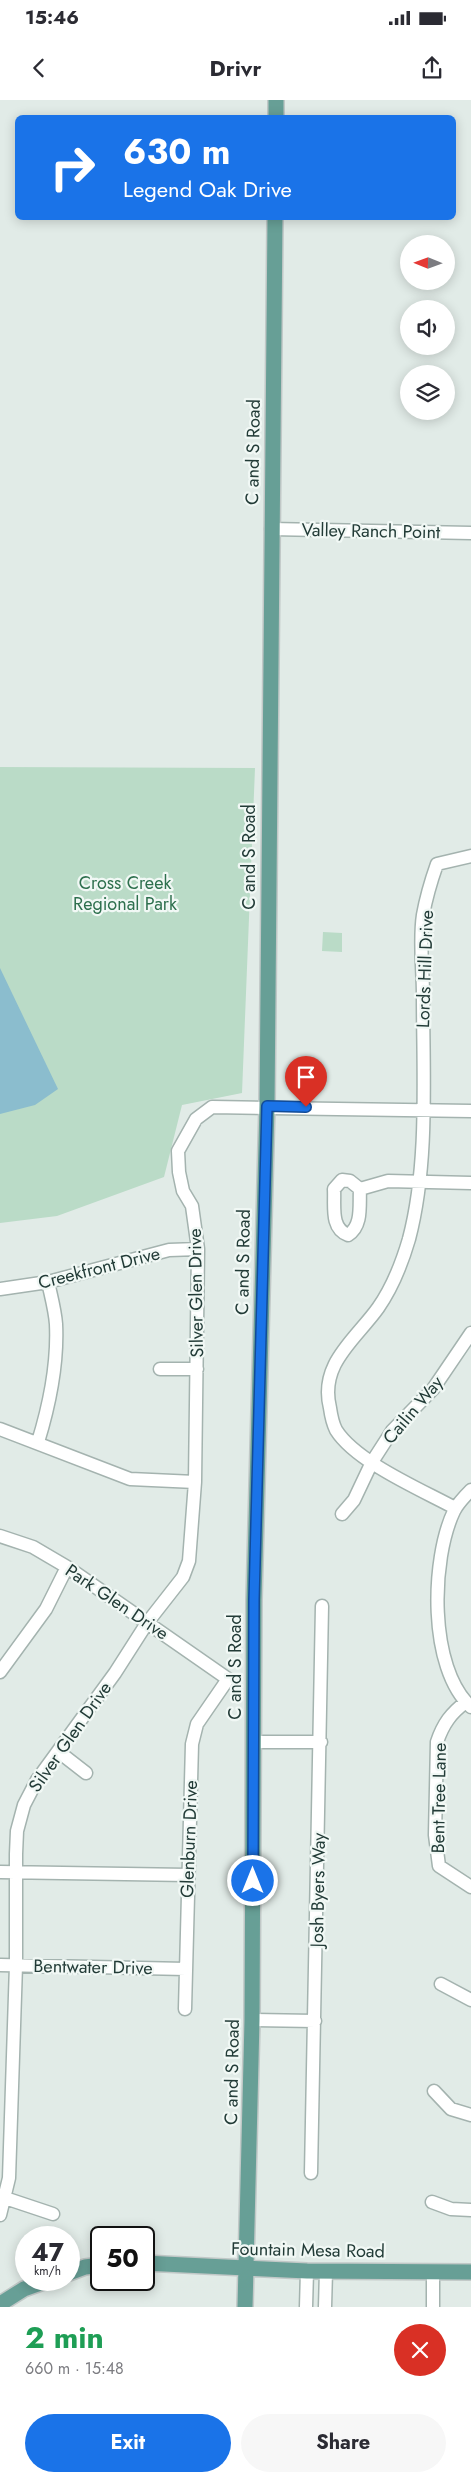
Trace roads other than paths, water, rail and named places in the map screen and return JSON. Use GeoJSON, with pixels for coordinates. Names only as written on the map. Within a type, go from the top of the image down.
{"type":"FeatureCollection","features":[{"type":"Feature","properties":{"kind":"main road"},"geometry":{"type":"LineString","coordinates":[[276,100],[276,115]]}},
{"type":"Feature","properties":{"kind":"main road","name":"C and S Road"},"geometry":{"type":"LineString","coordinates":[[245,2307],[252,2020],[261,1261],[267,1106],[275,220]]}},
{"type":"Feature","properties":{"kind":"main road","name":"Fountain Mesa Road"},"geometry":{"type":"LineString","coordinates":[[155,2264],[307,2271],[471,2272]]}},
{"type":"Feature","properties":{"kind":"main road"},"geometry":{"type":"LineString","coordinates":[[0,2304],[21,2291]]}},
{"type":"Feature","properties":{"kind":"street","name":"Valley Ranch Point"},"geometry":{"type":"LineString","coordinates":[[271,529],[471,533]]}},
{"type":"Feature","properties":{"kind":"street","name":"Lords Hill Drive"},"geometry":{"type":"LineString","coordinates":[[422,1111],[423,917],[437,864],[471,856]]}},
{"type":"Feature","properties":{"kind":"street","name":"Silver Glen Drive"},"geometry":{"type":"LineString","coordinates":[[0,2215],[9,2178],[6,2060],[16,1965],[17,1831],[24,1805],[37,1780],[115,1674],[147,1623],[184,1577],[190,1561],[195,1482],[198,1249],[192,1206],[183,1191],[179,1172],[178,1151],[196,1119],[212,1107],[267,1106],[471,1111]]}},
{"type":"Feature","properties":{"kind":"street"},"geometry":{"type":"LineString","coordinates":[[422,1111],[419,1182],[415,1217],[404,1258],[378,1308],[337,1357],[328,1383],[327,1393],[336,1429],[349,1446],[372,1462],[455,1508]]}},
{"type":"Feature","properties":{"kind":"street"},"geometry":{"type":"LineString","coordinates":[[360,1189],[388,1180],[471,1184]]}},
{"type":"Feature","properties":{"kind":"street","name":"Creekfront Drive"},"geometry":{"type":"LineString","coordinates":[[0,1289],[48,1282],[169,1250],[198,1249]]}},
{"type":"Feature","properties":{"kind":"street"},"geometry":{"type":"LineString","coordinates":[[38,1442],[51,1399],[56,1352],[56,1322],[48,1282]]}},
{"type":"Feature","properties":{"kind":"street","name":"Cailin Way"},"geometry":{"type":"LineString","coordinates":[[342,1514],[354,1500],[372,1462],[392,1431],[433,1389],[471,1333]]}},
{"type":"Feature","properties":{"kind":"street","name":"Silver Glen Drive"},"geometry":{"type":"LineString","coordinates":[[160,1369],[197,1369]]}},
{"type":"Feature","properties":{"kind":"street"},"geometry":{"type":"LineString","coordinates":[[0,1429],[38,1442],[130,1479],[195,1482]]}},
{"type":"Feature","properties":{"kind":"street"},"geometry":{"type":"LineString","coordinates":[[468,1704],[447,1668],[442,1652],[439,1630],[440,1564],[443,1541],[455,1508],[471,1490]]}},
{"type":"Feature","properties":{"kind":"street","name":"Park Glen Drive"},"geometry":{"type":"LineString","coordinates":[[0,1536],[33,1547],[67,1567],[228,1679]]}},
{"type":"Feature","properties":{"kind":"street"},"geometry":{"type":"LineString","coordinates":[[0,1672],[4,1658],[46,1609],[67,1567]]}},
{"type":"Feature","properties":{"kind":"street","name":"Josh Byers Way"},"geometry":{"type":"LineString","coordinates":[[311,2173],[321,1742],[322,1606]]}},
{"type":"Feature","properties":{"kind":"street","name":"Glenburn Drive"},"geometry":{"type":"LineString","coordinates":[[185,2009],[192,1744],[197,1724],[228,1679]]}},
{"type":"Feature","properties":{"kind":"street","name":"Bent Tree Lane"},"geometry":{"type":"LineString","coordinates":[[468,1704],[451,1713],[442,1728],[437,1742],[435,1835],[439,1866],[471,1887]]}},
{"type":"Feature","properties":{"kind":"street"},"geometry":{"type":"LineString","coordinates":[[254,1742],[321,1742]]}},
{"type":"Feature","properties":{"kind":"street"},"geometry":{"type":"LineString","coordinates":[[59,1752],[86,1773]]}},
{"type":"Feature","properties":{"kind":"street"},"geometry":{"type":"LineString","coordinates":[[0,1872],[188,1875]]}},
{"type":"Feature","properties":{"kind":"street","name":"Bentwater Drive"},"geometry":{"type":"LineString","coordinates":[[0,1965],[186,1969]]}},
{"type":"Feature","properties":{"kind":"street"},"geometry":{"type":"LineString","coordinates":[[441,1984],[471,2000]]}},
{"type":"Feature","properties":{"kind":"street"},"geometry":{"type":"LineString","coordinates":[[252,2020],[315,2021]]}},
{"type":"Feature","properties":{"kind":"street"},"geometry":{"type":"LineString","coordinates":[[434,2091],[451,2109],[471,2115]]}},
{"type":"Feature","properties":{"kind":"street"},"geometry":{"type":"LineString","coordinates":[[5,2198],[32,2209],[53,2214]]}},
{"type":"Feature","properties":{"kind":"street"},"geometry":{"type":"LineString","coordinates":[[432,2202],[450,2209],[471,2210]]}},
{"type":"Feature","properties":{"kind":"street"},"geometry":{"type":"LineString","coordinates":[[306,2307],[307,2271]]}},
{"type":"Feature","properties":{"kind":"street"},"geometry":{"type":"LineString","coordinates":[[325,2307],[326,2271]]}},
{"type":"Feature","properties":{"kind":"street"},"geometry":{"type":"LineString","coordinates":[[433,2272],[433,2307]]}},
{"type":"Feature","properties":{"kind":"water"},"geometry":{"type":"Polygon","coordinates":[[[0,968],[58,1089],[35,1105],[0,1114],[0,968]]]}},
{"type":"Feature","properties":{"kind":"park label","name":"Cross Creek Regional Park"},"geometry":{"type":"Point","coordinates":[125,893]}}]}
